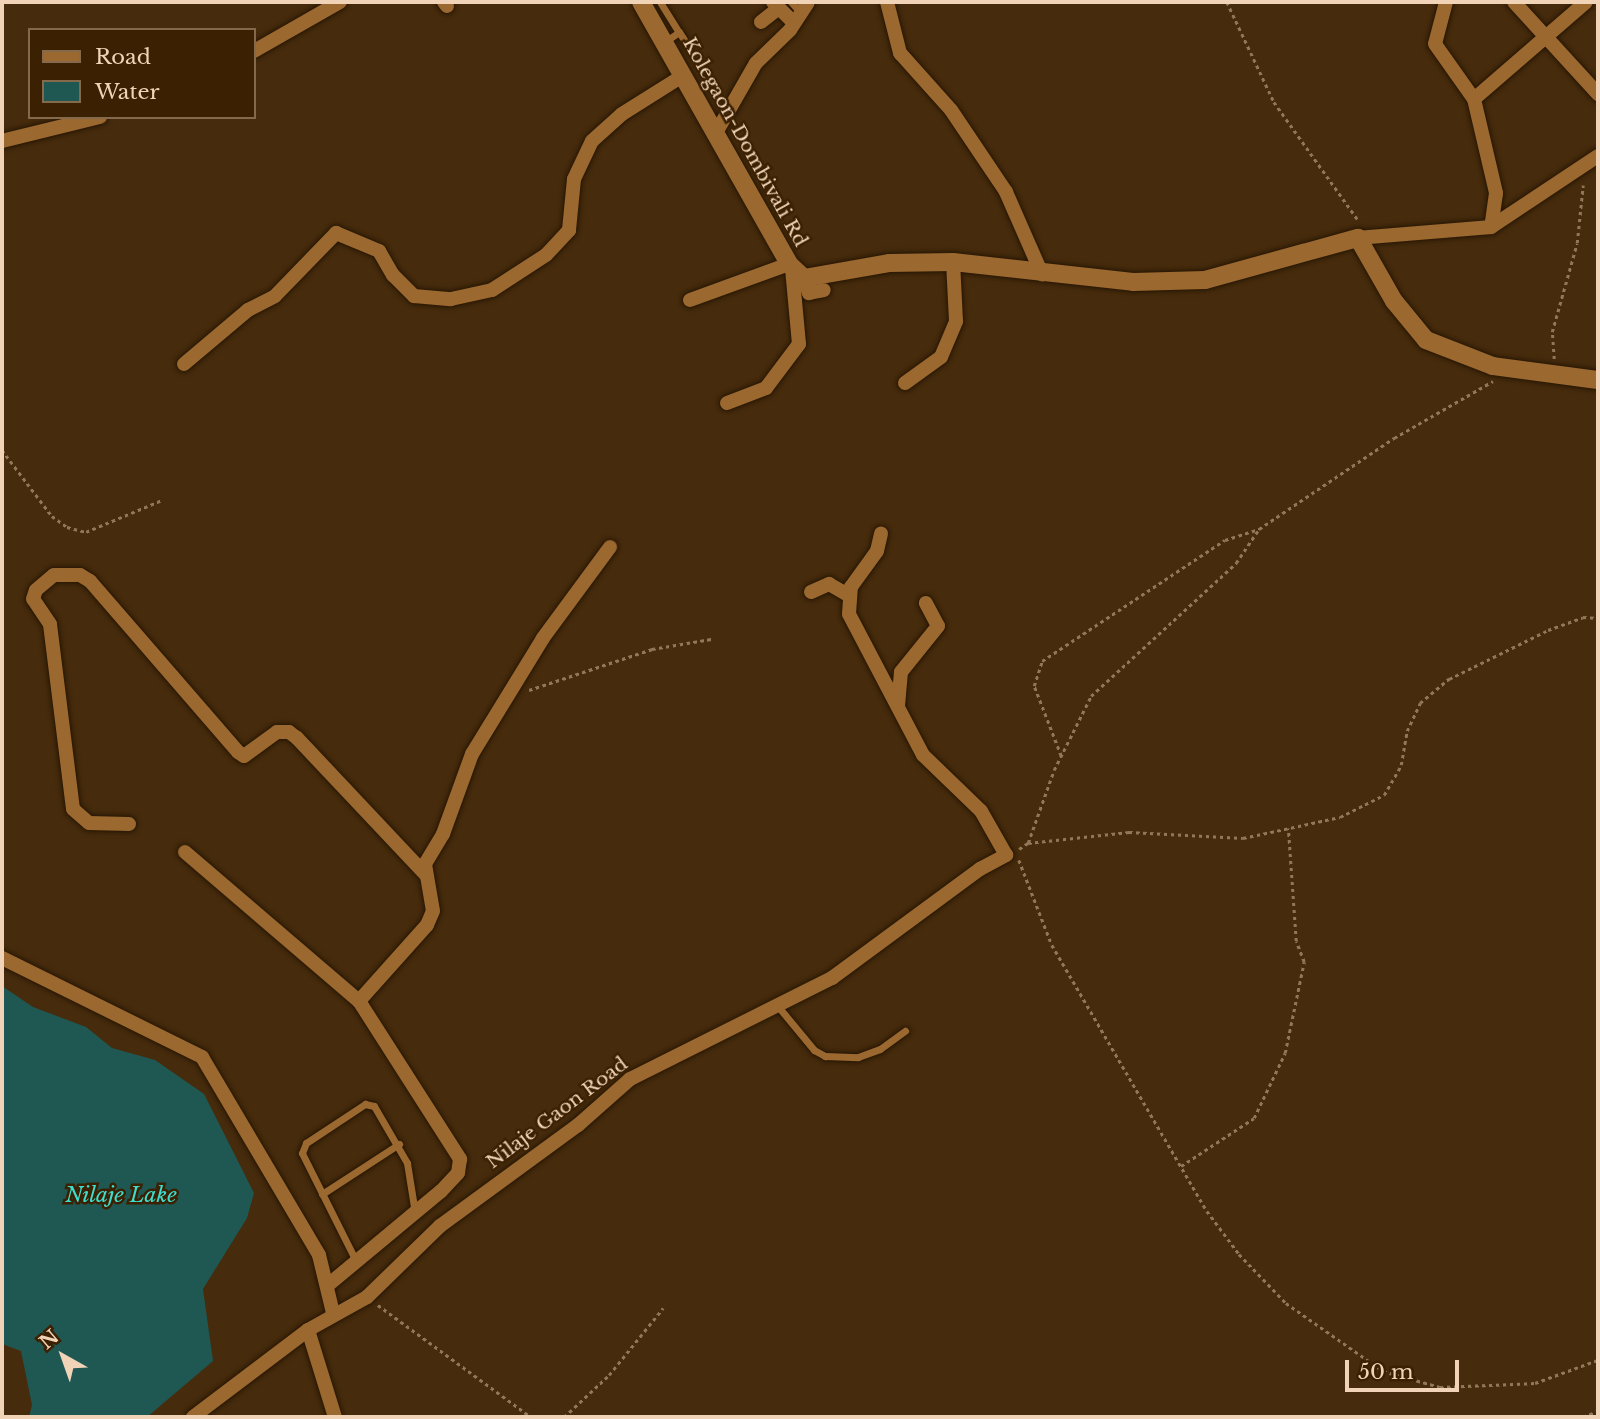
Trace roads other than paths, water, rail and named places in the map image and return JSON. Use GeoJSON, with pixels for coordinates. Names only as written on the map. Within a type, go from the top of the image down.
{"type":"FeatureCollection","features":[{"type":"Feature","properties":{"kind":"street"},"geometry":{"type":"LineString","coordinates":[[256,50],[340,2]]}},
{"type":"Feature","properties":{"kind":"street","name":"Kolegaon-Dombivali Rd"},"geometry":{"type":"LineString","coordinates":[[641,2],[672,36],[684,75],[795,270]]}},
{"type":"Feature","properties":{"kind":"street"},"geometry":{"type":"LineString","coordinates":[[887,2],[900,52],[951,110],[1006,192],[1042,274]]}},
{"type":"Feature","properties":{"kind":"street"},"geometry":{"type":"LineString","coordinates":[[1446,2],[1435,44],[1474,99],[1496,193],[1491,227]]}},
{"type":"Feature","properties":{"kind":"street"},"geometry":{"type":"LineString","coordinates":[[1514,2],[1598,93]]}},
{"type":"Feature","properties":{"kind":"street"},"geometry":{"type":"LineString","coordinates":[[1474,99],[1586,2]]}},
{"type":"Feature","properties":{"kind":"street"},"geometry":{"type":"LineString","coordinates":[[761,22],[791,8]]}},
{"type":"Feature","properties":{"kind":"street"},"geometry":{"type":"LineString","coordinates":[[717,131],[791,8]]}},
{"type":"Feature","properties":{"kind":"street"},"geometry":{"type":"LineString","coordinates":[[184,364],[240,316],[275,296],[335,233],[379,251],[393,275],[414,296],[451,299],[492,290],[546,255],[569,230],[573,179],[592,141],[622,114],[684,75]]}},
{"type":"Feature","properties":{"kind":"street"},"geometry":{"type":"LineString","coordinates":[[2,141],[92,119]]}},
{"type":"Feature","properties":{"kind":"street"},"geometry":{"type":"LineString","coordinates":[[690,300],[795,270],[889,263],[953,262],[1133,282],[1205,280],[1364,238],[1491,227],[1596,158]]}},
{"type":"Feature","properties":{"kind":"street"},"geometry":{"type":"LineString","coordinates":[[1364,238],[1394,301],[1426,340],[1511,369],[1598,380]]}},
{"type":"Feature","properties":{"kind":"street"},"geometry":{"type":"LineString","coordinates":[[905,383],[942,357],[956,321],[953,262]]}},
{"type":"Feature","properties":{"kind":"street"},"geometry":{"type":"LineString","coordinates":[[795,270],[809,292],[824,290]]}},
{"type":"Feature","properties":{"kind":"street"},"geometry":{"type":"LineString","coordinates":[[727,403],[766,388],[799,344],[795,270]]}},
{"type":"Feature","properties":{"kind":"street"},"geometry":{"type":"LineString","coordinates":[[881,533],[877,551],[851,587],[849,614],[898,708]]}},
{"type":"Feature","properties":{"kind":"street"},"geometry":{"type":"LineString","coordinates":[[425,874],[472,754],[506,697],[610,547]]}},
{"type":"Feature","properties":{"kind":"street"},"geometry":{"type":"LineString","coordinates":[[129,824],[89,823],[73,809],[50,624],[33,599],[36,590],[54,575],[80,575],[90,581],[238,752],[244,756],[277,732],[289,732],[297,738],[425,874],[433,911],[427,925],[359,1001]]}},
{"type":"Feature","properties":{"kind":"street"},"geometry":{"type":"LineString","coordinates":[[811,592],[829,584],[850,596]]}},
{"type":"Feature","properties":{"kind":"street"},"geometry":{"type":"LineString","coordinates":[[898,708],[901,672],[939,626],[926,603]]}},
{"type":"Feature","properties":{"kind":"street","name":"Nilaje Gaon Road"},"geometry":{"type":"LineString","coordinates":[[194,1417],[308,1330],[333,1313],[367,1297],[445,1223],[578,1125],[630,1079],[832,978],[980,869],[1011,853],[981,811],[922,755],[898,708]]}},
{"type":"Feature","properties":{"kind":"street"},"geometry":{"type":"LineString","coordinates":[[185,852],[359,1001],[455,1145],[458,1173],[431,1200],[327,1286]]}},
{"type":"Feature","properties":{"kind":"street"},"geometry":{"type":"LineString","coordinates":[[2,958],[202,1057],[319,1255],[333,1313]]}},
{"type":"Feature","properties":{"kind":"street"},"geometry":{"type":"LineString","coordinates":[[431,1200],[445,1223]]}},
{"type":"Feature","properties":{"kind":"street"},"geometry":{"type":"LineString","coordinates":[[308,1330],[335,1417]]}},
{"type":"Feature","properties":{"kind":"lane"},"geometry":{"type":"LineString","coordinates":[[660,2],[672,36],[688,46]]}},
{"type":"Feature","properties":{"kind":"lane"},"geometry":{"type":"LineString","coordinates":[[776,1004],[814,1050],[825,1056],[858,1057],[880,1049],[905,1031]]}},
{"type":"Feature","properties":{"kind":"lane"},"geometry":{"type":"LineString","coordinates":[[357,1263],[302,1153],[306,1143],[365,1104],[373,1106],[399,1144],[407,1163],[415,1213]]}},
{"type":"Feature","properties":{"kind":"lane"},"geometry":{"type":"LineString","coordinates":[[322,1194],[399,1144]]}},
{"type":"Feature","properties":{"kind":"water","name":"Nilaje Lake"},"geometry":{"type":"Polygon","coordinates":[[[2,986],[33,1007],[86,1027],[112,1048],[155,1060],[204,1094],[254,1193],[247,1218],[203,1289],[213,1361],[147,1417],[29,1417],[32,1405],[21,1351],[2,1344],[2,986]]]}}]}
